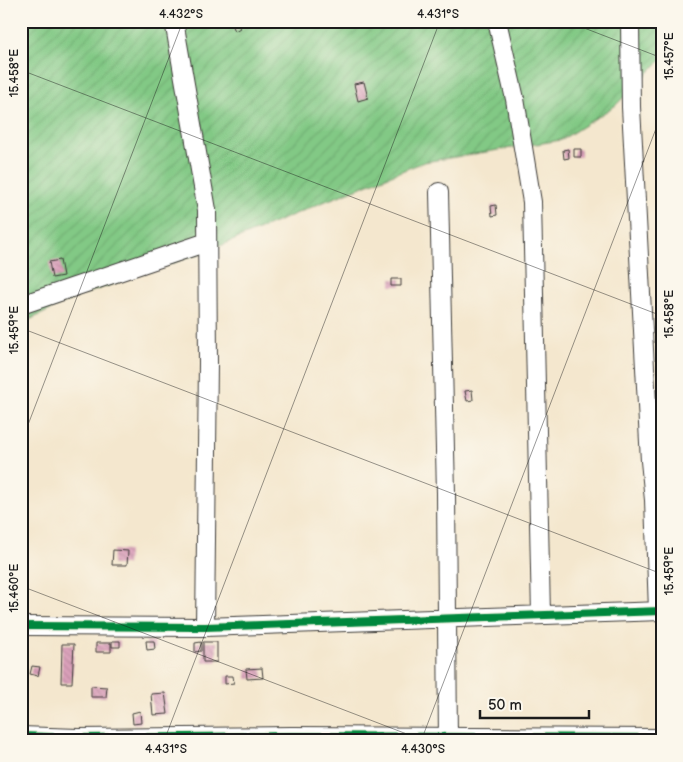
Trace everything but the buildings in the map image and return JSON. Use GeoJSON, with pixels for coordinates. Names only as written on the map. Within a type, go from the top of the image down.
{"type":"FeatureCollection","features":[{"type":"Feature","properties":{"kind":"street"},"geometry":{"type":"LineString","coordinates":[[174,21],[207,210],[208,363],[205,627]]}},
{"type":"Feature","properties":{"kind":"street"},"geometry":{"type":"LineString","coordinates":[[497,21],[515,99],[532,202],[541,615]]}},
{"type":"Feature","properties":{"kind":"street"},"geometry":{"type":"LineString","coordinates":[[21,626],[205,627],[660,611],[631,107],[630,21]]}},
{"type":"Feature","properties":{"kind":"street"},"geometry":{"type":"LineString","coordinates":[[439,192],[446,492],[448,739]]}},
{"type":"Feature","properties":{"kind":"street"},"geometry":{"type":"LineString","coordinates":[[21,306],[207,242]]}},
{"type":"Feature","properties":{"kind":"street"},"geometry":{"type":"LineString","coordinates":[[21,736],[78,738],[662,738]]}},
{"type":"Feature","properties":{"kind":"green space"},"geometry":{"type":"Polygon","coordinates":[[[21,21],[662,21],[662,59],[616,105],[561,140],[424,162],[213,249],[79,296],[21,324],[21,21]]]}},
{"type":"Feature","properties":{"kind":"cycle path"},"geometry":{"type":"LineString","coordinates":[[21,626],[205,627],[662,611]]}},
{"type":"Feature","properties":{"kind":"cycle path"},"geometry":{"type":"LineString","coordinates":[[21,736],[78,738],[292,736],[662,738]]}}]}
